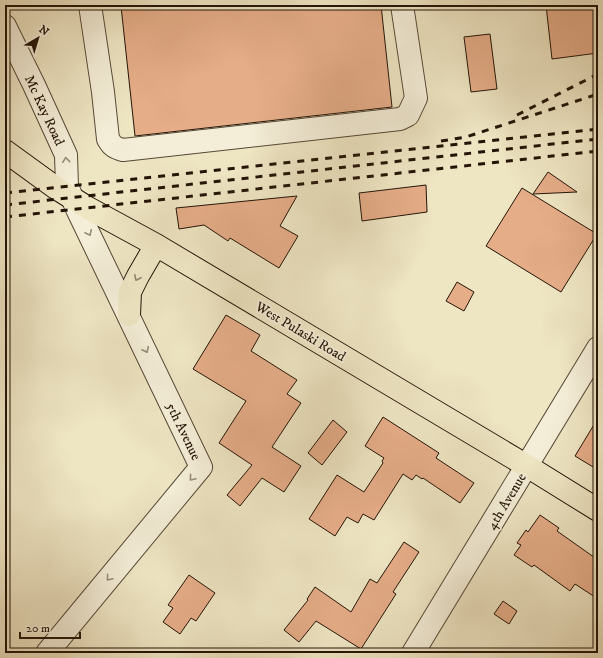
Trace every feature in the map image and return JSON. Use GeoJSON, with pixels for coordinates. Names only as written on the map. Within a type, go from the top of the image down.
{"type":"FeatureCollection","features":[{"type":"Feature","properties":{"kind":"main road","name":"West Pulaski Road"},"geometry":{"type":"LineString","coordinates":[[5,151],[56,188],[88,208],[156,245],[527,466],[598,510]]}},
{"type":"Feature","properties":{"kind":"main road"},"geometry":{"type":"LineString","coordinates":[[129,315],[130,292],[156,245]]}},
{"type":"Feature","properties":{"kind":"street"},"geometry":{"type":"LineString","coordinates":[[90,5],[108,139],[111,145],[115,148],[123,150],[400,119],[408,115],[416,98],[402,5]]}},
{"type":"Feature","properties":{"kind":"street","name":"Mc Kay Road"},"geometry":{"type":"LineString","coordinates":[[5,26],[66,155],[67,186],[72,198]]}},
{"type":"Feature","properties":{"kind":"street","name":"5th Avenue"},"geometry":{"type":"LineString","coordinates":[[47,653],[202,467],[72,198]]}},
{"type":"Feature","properties":{"kind":"street","name":"4th Avenue"},"geometry":{"type":"LineString","coordinates":[[413,653],[598,348]]}},
{"type":"Feature","properties":{"kind":"building"},"geometry":{"type":"Polygon","coordinates":[[[381,5],[392,107],[135,136],[121,6],[381,5]]]}},
{"type":"Feature","properties":{"kind":"building"},"geometry":{"type":"Polygon","coordinates":[[[546,5],[598,5],[598,53],[552,59],[546,5]]]}},
{"type":"Feature","properties":{"kind":"building"},"geometry":{"type":"Polygon","coordinates":[[[490,34],[497,89],[471,92],[464,37],[490,34]]]}},
{"type":"Feature","properties":{"kind":"building"},"geometry":{"type":"Polygon","coordinates":[[[548,172],[577,192],[533,194],[548,172]]]}},
{"type":"Feature","properties":{"kind":"building"},"geometry":{"type":"Polygon","coordinates":[[[426,185],[427,212],[362,221],[359,193],[426,185]]]}},
{"type":"Feature","properties":{"kind":"building"},"geometry":{"type":"Polygon","coordinates":[[[522,188],[597,234],[561,292],[486,246],[522,188]]]}},
{"type":"Feature","properties":{"kind":"building"},"geometry":{"type":"Polygon","coordinates":[[[297,196],[280,226],[298,236],[279,268],[230,238],[228,241],[204,225],[179,229],[176,208],[297,196]]]}},
{"type":"Feature","properties":{"kind":"building"},"geometry":{"type":"Polygon","coordinates":[[[457,282],[474,292],[464,311],[446,301],[457,282]]]}},
{"type":"Feature","properties":{"kind":"building"},"geometry":{"type":"Polygon","coordinates":[[[226,315],[260,335],[251,351],[297,380],[287,394],[301,403],[272,447],[301,466],[284,492],[262,478],[240,506],[227,495],[252,465],[219,443],[246,401],[193,369],[226,315]]]}},
{"type":"Feature","properties":{"kind":"building"},"geometry":{"type":"Polygon","coordinates":[[[383,417],[439,453],[436,458],[474,483],[460,503],[423,478],[422,479],[416,475],[412,480],[403,474],[374,520],[363,514],[358,523],[347,517],[335,536],[309,519],[337,475],[364,492],[383,463],[382,461],[384,458],[365,446],[383,417]]]}},
{"type":"Feature","properties":{"kind":"building"},"geometry":{"type":"Polygon","coordinates":[[[598,418],[598,470],[575,456],[598,418]]]}},
{"type":"Feature","properties":{"kind":"building"},"geometry":{"type":"Polygon","coordinates":[[[333,420],[347,432],[322,465],[308,453],[333,420]]]}},
{"type":"Feature","properties":{"kind":"building"},"geometry":{"type":"Polygon","coordinates":[[[540,515],[559,528],[557,531],[598,560],[598,599],[575,584],[570,591],[534,565],[532,567],[514,555],[521,545],[517,543],[526,530],[528,532],[540,515]]]}},
{"type":"Feature","properties":{"kind":"building"},"geometry":{"type":"Polygon","coordinates":[[[404,542],[419,552],[393,592],[396,594],[361,649],[316,621],[299,642],[284,630],[308,600],[307,599],[315,587],[351,612],[370,579],[377,583],[404,542]]]}},
{"type":"Feature","properties":{"kind":"building"},"geometry":{"type":"Polygon","coordinates":[[[189,575],[215,593],[196,621],[191,618],[180,634],[163,622],[173,608],[168,605],[189,575]]]}},
{"type":"Feature","properties":{"kind":"building"},"geometry":{"type":"Polygon","coordinates":[[[503,601],[517,611],[509,624],[494,614],[503,601]]]}},
{"type":"Feature","properties":{"kind":"railway"},"geometry":{"type":"LineString","coordinates":[[517,115],[598,74]]}},
{"type":"Feature","properties":{"kind":"railway"},"geometry":{"type":"LineString","coordinates":[[441,141],[466,137],[598,94]]}},
{"type":"Feature","properties":{"kind":"railway"},"geometry":{"type":"LineString","coordinates":[[5,193],[598,129]]}},
{"type":"Feature","properties":{"kind":"railway"},"geometry":{"type":"LineString","coordinates":[[5,205],[598,139]]}},
{"type":"Feature","properties":{"kind":"railway"},"geometry":{"type":"LineString","coordinates":[[5,217],[598,151]]}}]}
